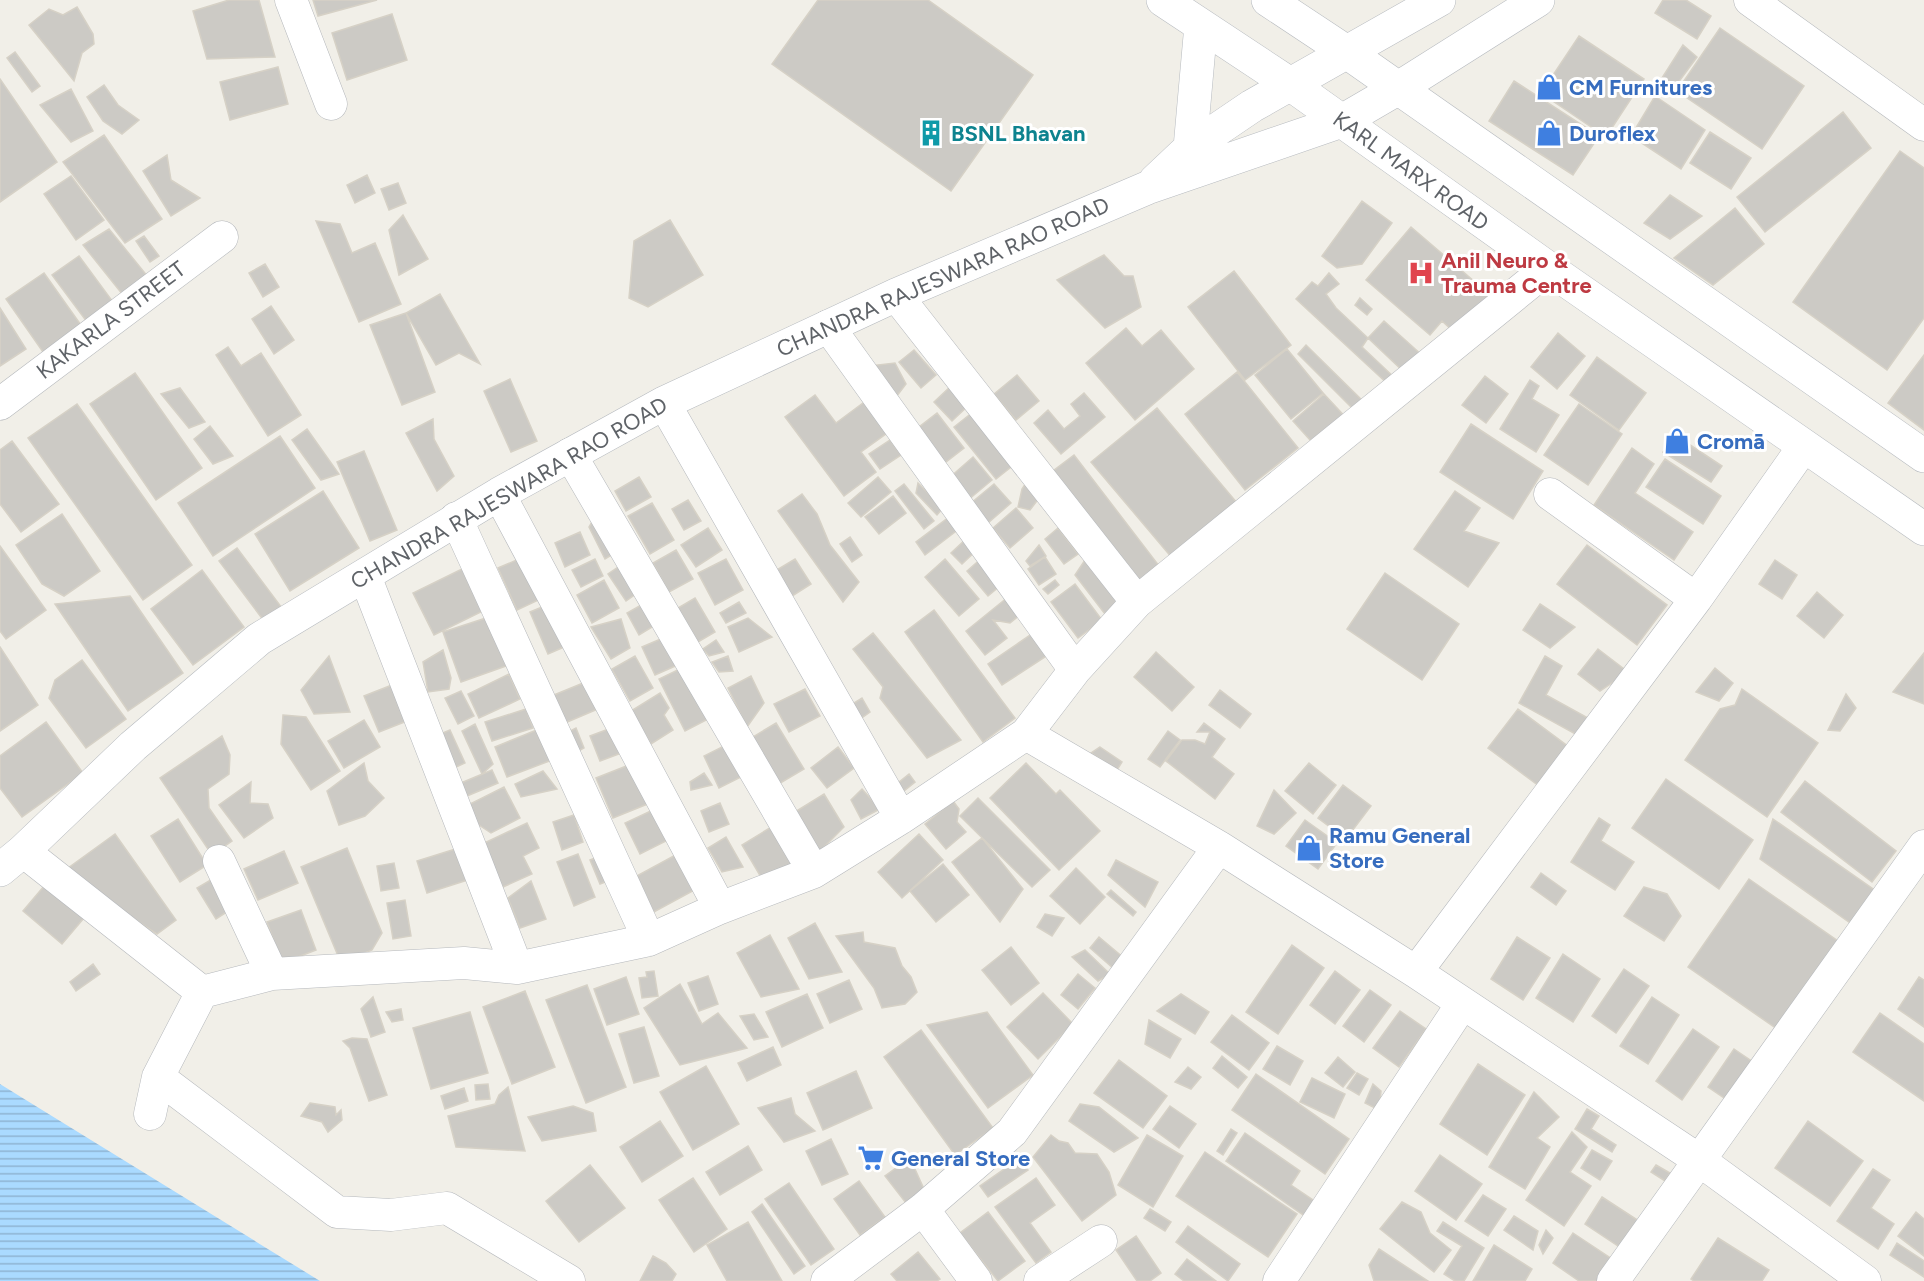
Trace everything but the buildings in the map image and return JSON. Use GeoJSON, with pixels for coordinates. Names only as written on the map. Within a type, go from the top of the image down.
{"type":"FeatureCollection","features":[{"type":"Feature","properties":{"kind":"street"},"geometry":{"type":"LineString","coordinates":[[291,0],[331,104]]}},
{"type":"Feature","properties":{"kind":"street","name":"KARL MARX ROAD"},"geometry":{"type":"LineString","coordinates":[[1163,0],[1290,84],[1548,268],[1924,529]]}},
{"type":"Feature","properties":{"kind":"street"},"geometry":{"type":"LineString","coordinates":[[1268,0],[1924,456]]}},
{"type":"Feature","properties":{"kind":"street"},"geometry":{"type":"LineString","coordinates":[[1148,188],[1190,148],[1226,123],[1439,0]]}},
{"type":"Feature","properties":{"kind":"street","name":"CHANDRA RAJESWARA RAO ROAD"},"geometry":{"type":"LineString","coordinates":[[9,855],[259,639],[456,518],[570,454],[664,403],[896,295],[1148,188],[1342,121],[1538,0]]}},
{"type":"Feature","properties":{"kind":"street"},"geometry":{"type":"LineString","coordinates":[[1750,0],[1924,125]]}},
{"type":"Feature","properties":{"kind":"street"},"geometry":{"type":"LineString","coordinates":[[1190,148],[1201,25]]}},
{"type":"Feature","properties":{"kind":"street","name":"KAKARLA STREET"},"geometry":{"type":"LineString","coordinates":[[0,404],[222,237]]}},
{"type":"Feature","properties":{"kind":"street"},"geometry":{"type":"LineString","coordinates":[[150,1114],[158,1077],[202,992],[272,974],[464,963],[517,968],[650,940],[720,908],[814,872],[901,818],[1026,734],[1076,670],[1137,602],[1548,268]]}},
{"type":"Feature","properties":{"kind":"street"},"geometry":{"type":"LineString","coordinates":[[896,295],[1137,602]]}},
{"type":"Feature","properties":{"kind":"street"},"geometry":{"type":"LineString","coordinates":[[828,326],[1076,670]]}},
{"type":"Feature","properties":{"kind":"street"},"geometry":{"type":"LineString","coordinates":[[664,403],[901,818]]}},
{"type":"Feature","properties":{"kind":"street"},"geometry":{"type":"LineString","coordinates":[[1416,972],[1696,599],[1804,446]]}},
{"type":"Feature","properties":{"kind":"street"},"geometry":{"type":"LineString","coordinates":[[570,454],[814,872]]}},
{"type":"Feature","properties":{"kind":"street"},"geometry":{"type":"LineString","coordinates":[[499,494],[720,908]]}},
{"type":"Feature","properties":{"kind":"street"},"geometry":{"type":"LineString","coordinates":[[1550,494],[1696,599]]}},
{"type":"Feature","properties":{"kind":"street"},"geometry":{"type":"LineString","coordinates":[[456,518],[650,940]]}},
{"type":"Feature","properties":{"kind":"street"},"geometry":{"type":"LineString","coordinates":[[365,576],[517,968]]}},
{"type":"Feature","properties":{"kind":"street"},"geometry":{"type":"LineString","coordinates":[[1026,734],[1219,847],[1416,972],[1699,1160],[1865,1281]]}},
{"type":"Feature","properties":{"kind":"street"},"geometry":{"type":"LineString","coordinates":[[1613,1281],[1924,846]]}},
{"type":"Feature","properties":{"kind":"street"},"geometry":{"type":"LineString","coordinates":[[827,1281],[923,1209],[1012,1132],[1219,847]]}},
{"type":"Feature","properties":{"kind":"street"},"geometry":{"type":"LineString","coordinates":[[9,855],[202,992]]}},
{"type":"Feature","properties":{"kind":"street"},"geometry":{"type":"LineString","coordinates":[[219,861],[272,974]]}},
{"type":"Feature","properties":{"kind":"street"},"geometry":{"type":"LineString","coordinates":[[1279,1281],[1462,1004]]}},
{"type":"Feature","properties":{"kind":"street"},"geometry":{"type":"LineString","coordinates":[[158,1077],[337,1212],[391,1215],[447,1208],[569,1281]]}},
{"type":"Feature","properties":{"kind":"street"},"geometry":{"type":"LineString","coordinates":[[923,1209],[976,1281]]}},
{"type":"Feature","properties":{"kind":"street"},"geometry":{"type":"LineString","coordinates":[[1040,1281],[1101,1241]]}},
{"type":"Feature","properties":{"kind":"water"},"geometry":{"type":"Polygon","coordinates":[[[0,1084],[21,1097],[320,1281],[0,1281],[0,1084]]]}},
{"type":"Feature","properties":{"kind":"place","name":"CM Furnitures"},"geometry":{"type":"Point","coordinates":[1549,87]}},
{"type":"Feature","properties":{"kind":"place","name":"BSNL Bhavan"},"geometry":{"type":"Point","coordinates":[931,133]}},
{"type":"Feature","properties":{"kind":"place","name":"Duroflex"},"geometry":{"type":"Point","coordinates":[1549,133]}},
{"type":"Feature","properties":{"kind":"place","name":"Anil Neuro & Trauma Centre"},"geometry":{"type":"Point","coordinates":[1421,273]}},
{"type":"Feature","properties":{"kind":"place","name":"Cromā"},"geometry":{"type":"Point","coordinates":[1677,441]}},
{"type":"Feature","properties":{"kind":"place","name":"Ramu General Store"},"geometry":{"type":"Point","coordinates":[1309,848]}},
{"type":"Feature","properties":{"kind":"place","name":"General Store"},"geometry":{"type":"Point","coordinates":[871,1158]}}]}
